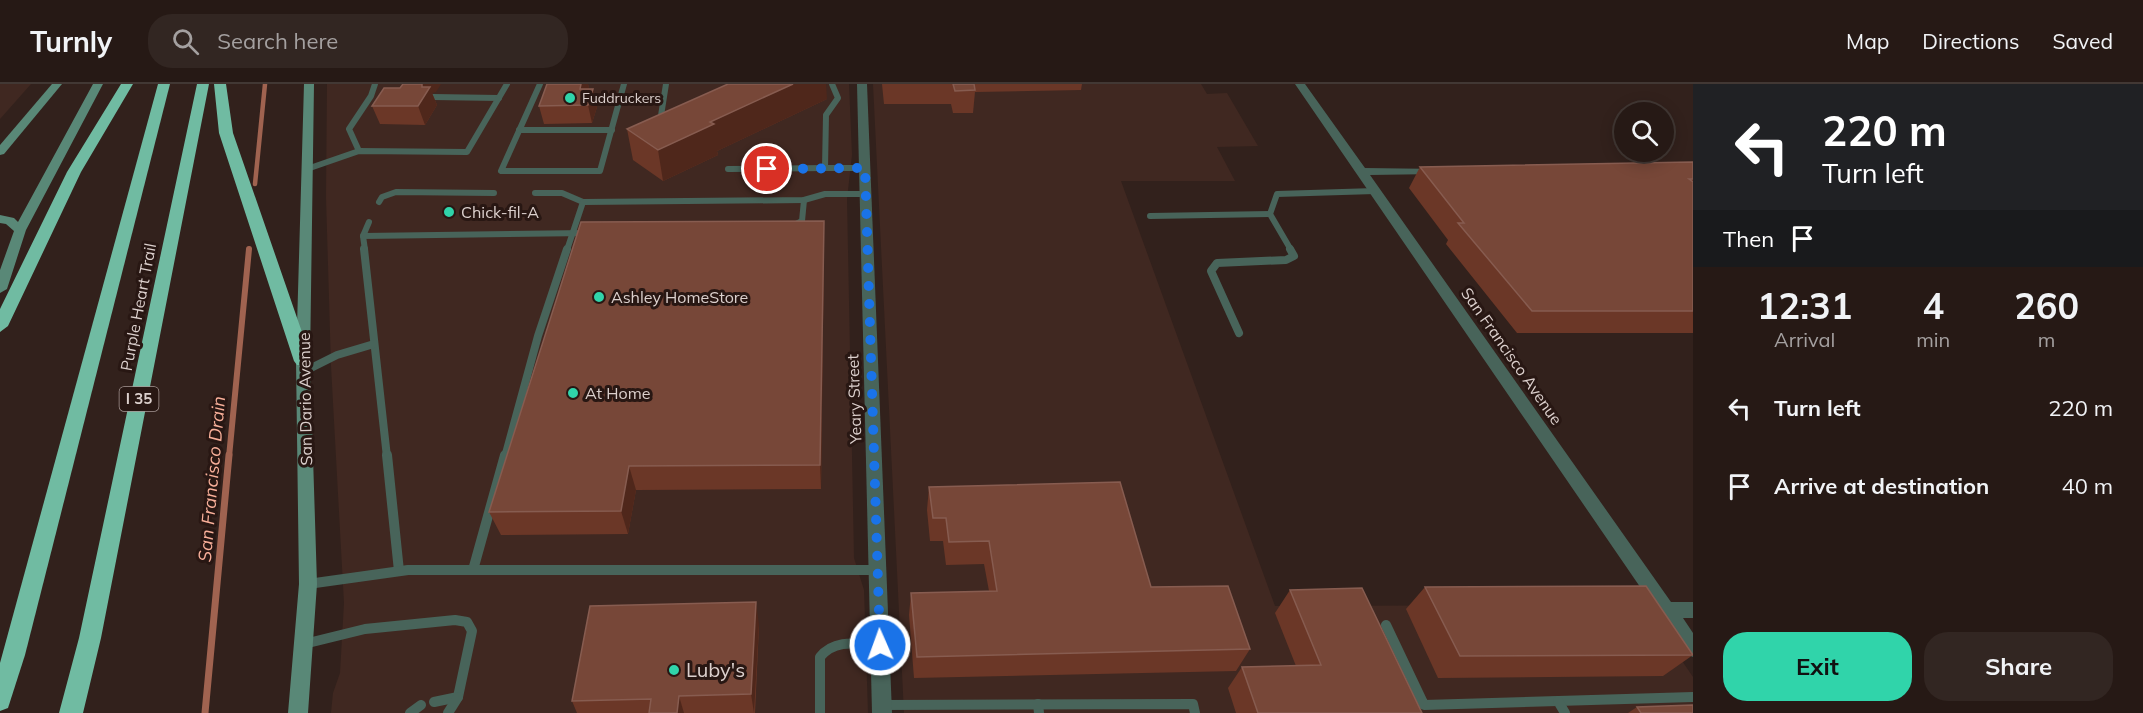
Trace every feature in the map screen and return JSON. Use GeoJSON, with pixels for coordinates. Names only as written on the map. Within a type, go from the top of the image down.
{"type":"FeatureCollection","features":[{"type":"Feature","properties":{"kind":"highway"},"geometry":{"type":"LineString","coordinates":[[0,326],[74,172],[126,84]]}},
{"type":"Feature","properties":{"kind":"highway","name":"Purple Heart Trail"},"geometry":{"type":"LineString","coordinates":[[0,700],[14,656],[164,84]]}},
{"type":"Feature","properties":{"kind":"highway","name":"Purple Heart Trail"},"geometry":{"type":"LineString","coordinates":[[71,713],[90,638],[203,84]]}},
{"type":"Feature","properties":{"kind":"highway"},"geometry":{"type":"LineString","coordinates":[[220,84],[226,133],[303,367]]}},
{"type":"Feature","properties":{"kind":"main road"},"geometry":{"type":"LineString","coordinates":[[0,152],[57,84]]}},
{"type":"Feature","properties":{"kind":"main road"},"geometry":{"type":"LineString","coordinates":[[0,289],[20,230],[98,84]]}},
{"type":"Feature","properties":{"kind":"main road","name":"San Dario Avenue"},"geometry":{"type":"LineString","coordinates":[[298,713],[308,584],[303,367],[309,84]]}},
{"type":"Feature","properties":{"kind":"main road"},"geometry":{"type":"LineString","coordinates":[[0,219],[10,221],[20,230]]}},
{"type":"Feature","properties":{"kind":"street","name":"Yeary Street"},"geometry":{"type":"LineString","coordinates":[[862,84],[882,709]]}},
{"type":"Feature","properties":{"kind":"street","name":"San Francisco Avenue"},"geometry":{"type":"LineString","coordinates":[[1300,84],[1693,648]]}},
{"type":"Feature","properties":{"kind":"street"},"geometry":{"type":"LineString","coordinates":[[1362,172],[1455,171]]}},
{"type":"Feature","properties":{"kind":"street"},"geometry":{"type":"LineString","coordinates":[[1666,610],[1693,610]]}},
{"type":"Feature","properties":{"kind":"lane"},"geometry":{"type":"LineString","coordinates":[[358,151],[349,129],[371,96],[375,84]]}},
{"type":"Feature","properties":{"kind":"lane"},"geometry":{"type":"LineString","coordinates":[[307,169],[358,151],[467,152],[507,84]]}},
{"type":"Feature","properties":{"kind":"lane"},"geometry":{"type":"LineString","coordinates":[[540,84],[501,171],[600,171],[624,84]]}},
{"type":"Feature","properties":{"kind":"lane"},"geometry":{"type":"LineString","coordinates":[[666,84],[658,122],[668,118]]}},
{"type":"Feature","properties":{"kind":"lane"},"geometry":{"type":"LineString","coordinates":[[825,168],[826,115],[838,98],[832,84]]}},
{"type":"Feature","properties":{"kind":"lane"},"geometry":{"type":"LineString","coordinates":[[371,96],[381,97]]}},
{"type":"Feature","properties":{"kind":"lane"},"geometry":{"type":"LineString","coordinates":[[433,97],[499,98]]}},
{"type":"Feature","properties":{"kind":"lane"},"geometry":{"type":"LineString","coordinates":[[519,130],[612,130]]}},
{"type":"Feature","properties":{"kind":"lane"},"geometry":{"type":"LineString","coordinates":[[728,169],[865,168]]}},
{"type":"Feature","properties":{"kind":"lane"},"geometry":{"type":"LineString","coordinates":[[1239,333],[1211,271],[1217,263],[1286,260],[1294,256],[1270,214],[1277,194],[1375,191]]}},
{"type":"Feature","properties":{"kind":"lane"},"geometry":{"type":"LineString","coordinates":[[379,202],[382,197],[396,192],[494,192]]}},
{"type":"Feature","properties":{"kind":"lane"},"geometry":{"type":"LineString","coordinates":[[535,193],[562,193],[583,202],[804,200],[825,194],[866,194]]}},
{"type":"Feature","properties":{"kind":"lane"},"geometry":{"type":"LineString","coordinates":[[787,228],[802,221],[804,200]]}},
{"type":"Feature","properties":{"kind":"lane"},"geometry":{"type":"LineString","coordinates":[[473,570],[538,336],[583,202]]}},
{"type":"Feature","properties":{"kind":"lane"},"geometry":{"type":"LineString","coordinates":[[1150,216],[1270,214]]}},
{"type":"Feature","properties":{"kind":"lane"},"geometry":{"type":"LineString","coordinates":[[369,222],[363,236],[399,571]]}},
{"type":"Feature","properties":{"kind":"lane"},"geometry":{"type":"LineString","coordinates":[[363,236],[596,233]]}},
{"type":"Feature","properties":{"kind":"lane"},"geometry":{"type":"LineString","coordinates":[[303,367],[374,344]]}},
{"type":"Feature","properties":{"kind":"lane"},"geometry":{"type":"LineString","coordinates":[[308,584],[399,571],[878,570]]}},
{"type":"Feature","properties":{"kind":"lane"},"geometry":{"type":"LineString","coordinates":[[304,644],[365,629],[455,620],[467,622],[472,631],[458,697],[448,713]]}},
{"type":"Feature","properties":{"kind":"lane"},"geometry":{"type":"LineString","coordinates":[[1386,625],[1426,709],[1558,701],[1693,697]]}},
{"type":"Feature","properties":{"kind":"lane"},"geometry":{"type":"LineString","coordinates":[[820,713],[820,657],[824,650],[835,644],[880,645]]}},
{"type":"Feature","properties":{"kind":"lane"},"geometry":{"type":"LineString","coordinates":[[434,702],[458,697]]}},
{"type":"Feature","properties":{"kind":"lane"},"geometry":{"type":"LineString","coordinates":[[1558,701],[1565,713]]}},
{"type":"Feature","properties":{"kind":"lane"},"geometry":{"type":"LineString","coordinates":[[882,709],[1116,708],[1193,704],[1195,713]]}},
{"type":"Feature","properties":{"kind":"lane"},"geometry":{"type":"LineString","coordinates":[[410,713],[421,705]]}},
{"type":"Feature","properties":{"kind":"shaded area"},"geometry":{"type":"Polygon","coordinates":[[[0,84],[31,84],[0,119],[0,84]]]}},
{"type":"Feature","properties":{"kind":"shaded area"},"geometry":{"type":"Polygon","coordinates":[[[327,84],[849,84],[852,155],[847,199],[854,558],[864,590],[868,713],[331,713],[333,693],[340,673],[344,603],[331,366],[326,197],[327,84]]]}},
{"type":"Feature","properties":{"kind":"shaded area"},"geometry":{"type":"Polygon","coordinates":[[[873,84],[1201,84],[1207,94],[1227,93],[1258,146],[1217,147],[1235,181],[1121,181],[1275,606],[1644,605],[1693,677],[1693,713],[904,713],[873,84]]]}},
{"type":"Feature","properties":{"kind":"building"},"geometry":{"type":"Polygon","coordinates":[[[403,84],[422,84],[422,87],[430,87],[418,106],[372,106],[384,88],[400,88],[403,84]]]}},
{"type":"Feature","properties":{"kind":"building"},"geometry":{"type":"Polygon","coordinates":[[[547,84],[581,84],[580,89],[593,89],[588,105],[539,106],[547,84]]]}},
{"type":"Feature","properties":{"kind":"building"},"geometry":{"type":"Polygon","coordinates":[[[728,84],[793,84],[710,122],[714,124],[658,150],[627,129],[728,84]]]}},
{"type":"Feature","properties":{"kind":"building"},"geometry":{"type":"Polygon","coordinates":[[[953,84],[974,84],[975,90],[955,91],[953,84]]]}},
{"type":"Feature","properties":{"kind":"building"},"geometry":{"type":"Polygon","coordinates":[[[1693,162],[1693,179],[1689,179],[1693,182],[1693,311],[1532,311],[1458,223],[1464,223],[1420,167],[1693,162]]]}},
{"type":"Feature","properties":{"kind":"building"},"geometry":{"type":"Polygon","coordinates":[[[824,221],[820,465],[629,466],[621,511],[489,512],[581,222],[824,221]]]}},
{"type":"Feature","properties":{"kind":"building"},"geometry":{"type":"Polygon","coordinates":[[[1120,482],[1151,587],[1228,586],[1250,649],[917,657],[911,593],[997,591],[989,541],[949,542],[946,518],[933,518],[929,487],[1120,482]]]}},
{"type":"Feature","properties":{"kind":"building"},"geometry":{"type":"Polygon","coordinates":[[[1646,586],[1693,655],[1460,656],[1425,587],[1646,586]]]}},
{"type":"Feature","properties":{"kind":"building"},"geometry":{"type":"Polygon","coordinates":[[[1362,588],[1422,713],[1258,713],[1242,667],[1321,665],[1290,590],[1362,588]]]}},
{"type":"Feature","properties":{"kind":"building","name":"Luby's"},"geometry":{"type":"Polygon","coordinates":[[[756,602],[751,694],[679,696],[677,713],[649,713],[651,699],[572,701],[590,606],[756,602]]]}},
{"type":"Feature","properties":{"kind":"building"},"geometry":{"type":"Polygon","coordinates":[[[1693,705],[1693,713],[1641,713],[1637,707],[1693,705]]]}},
{"type":"Feature","properties":{"kind":"waterway","name":"San Francisco Drain"},"geometry":{"type":"LineString","coordinates":[[255,184],[265,84]]}},
{"type":"Feature","properties":{"kind":"waterway","name":"San Francisco Drain"},"geometry":{"type":"LineString","coordinates":[[229,457],[249,249]]}},
{"type":"Feature","properties":{"kind":"waterway","name":"San Francisco Drain"},"geometry":{"type":"LineString","coordinates":[[205,713],[229,455]]}},
{"type":"Feature","properties":{"kind":"place","name":"Fuddruckers"},"geometry":{"type":"Point","coordinates":[570,98]}},
{"type":"Feature","properties":{"kind":"place","name":"Chick-fil-A"},"geometry":{"type":"Point","coordinates":[449,212]}},
{"type":"Feature","properties":{"kind":"place","name":"Ashley HomeStore"},"geometry":{"type":"Point","coordinates":[599,297]}},
{"type":"Feature","properties":{"kind":"place","name":"At Home"},"geometry":{"type":"Point","coordinates":[573,393]}},
{"type":"Feature","properties":{"kind":"place","name":"Luby's"},"geometry":{"type":"Point","coordinates":[674,670]}},
{"type":"Feature","properties":{"kind":"route"},"geometry":{"type":"LineString","coordinates":[[767,169],[865,168],[880,645]]}}]}
